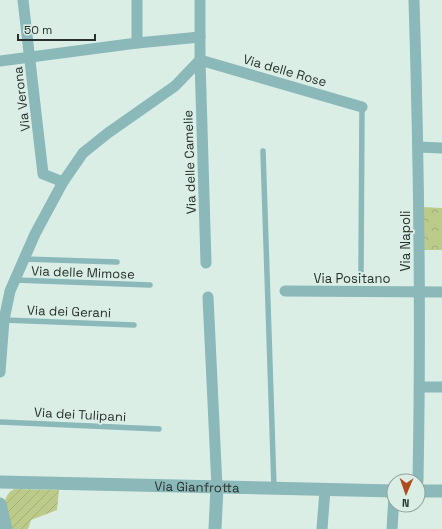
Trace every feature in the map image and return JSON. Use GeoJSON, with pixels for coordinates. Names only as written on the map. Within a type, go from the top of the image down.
{"type":"FeatureCollection","features":[{"type":"Feature","properties":{"kind":"street","name":"Via Verona"},"geometry":{"type":"LineString","coordinates":[[23,0],[43,174],[63,182]]}},
{"type":"Feature","properties":{"kind":"street"},"geometry":{"type":"LineString","coordinates":[[137,0],[137,44]]}},
{"type":"Feature","properties":{"kind":"street","name":"Via delle Camelie"},"geometry":{"type":"LineString","coordinates":[[200,0],[200,60],[206,263]]}},
{"type":"Feature","properties":{"kind":"street","name":"Via Napoli"},"geometry":{"type":"LineString","coordinates":[[414,0],[418,147],[420,387],[418,473]]}},
{"type":"Feature","properties":{"kind":"street"},"geometry":{"type":"LineString","coordinates":[[0,61],[200,37]]}},
{"type":"Feature","properties":{"kind":"street"},"geometry":{"type":"LineString","coordinates":[[0,372],[5,291],[14,280],[35,234],[63,182],[83,153],[108,133],[176,86],[200,60]]}},
{"type":"Feature","properties":{"kind":"street","name":"Via delle Rose"},"geometry":{"type":"LineString","coordinates":[[200,60],[362,107]]}},
{"type":"Feature","properties":{"kind":"street"},"geometry":{"type":"LineString","coordinates":[[418,147],[442,148]]}},
{"type":"Feature","properties":{"kind":"street","name":"Via Positano"},"geometry":{"type":"LineString","coordinates":[[285,292],[442,292]]}},
{"type":"Feature","properties":{"kind":"street"},"geometry":{"type":"LineString","coordinates":[[208,297],[216,487],[215,529]]}},
{"type":"Feature","properties":{"kind":"street"},"geometry":{"type":"LineString","coordinates":[[420,387],[442,387]]}},
{"type":"Feature","properties":{"kind":"street","name":"Via Gianfrotta"},"geometry":{"type":"LineString","coordinates":[[0,482],[386,491]]}},
{"type":"Feature","properties":{"kind":"street"},"geometry":{"type":"LineString","coordinates":[[322,529],[325,490]]}},
{"type":"Feature","properties":{"kind":"street"},"geometry":{"type":"LineString","coordinates":[[426,491],[442,491]]}},
{"type":"Feature","properties":{"kind":"street"},"geometry":{"type":"LineString","coordinates":[[0,504],[6,529]]}},
{"type":"Feature","properties":{"kind":"street"},"geometry":{"type":"LineString","coordinates":[[392,529],[393,513]]}},
{"type":"Feature","properties":{"kind":"lane"},"geometry":{"type":"LineString","coordinates":[[361,274],[362,107]]}},
{"type":"Feature","properties":{"kind":"lane"},"geometry":{"type":"LineString","coordinates":[[263,150],[274,488]]}},
{"type":"Feature","properties":{"kind":"lane"},"geometry":{"type":"LineString","coordinates":[[23,259],[117,262]]}},
{"type":"Feature","properties":{"kind":"lane","name":"Via delle Mimose"},"geometry":{"type":"LineString","coordinates":[[14,280],[150,285]]}},
{"type":"Feature","properties":{"kind":"lane","name":"Via dei Gerani"},"geometry":{"type":"LineString","coordinates":[[4,320],[134,325]]}},
{"type":"Feature","properties":{"kind":"lane","name":"Via dei Tulipani"},"geometry":{"type":"LineString","coordinates":[[0,422],[159,429]]}},
{"type":"Feature","properties":{"kind":"green space"},"geometry":{"type":"Polygon","coordinates":[[[423,207],[442,208],[442,250],[423,250],[423,207]]]}},
{"type":"Feature","properties":{"kind":"green space"},"geometry":{"type":"Polygon","coordinates":[[[14,489],[59,490],[57,510],[31,520],[28,529],[11,529],[5,501],[9,492],[14,489]]]}}]}
